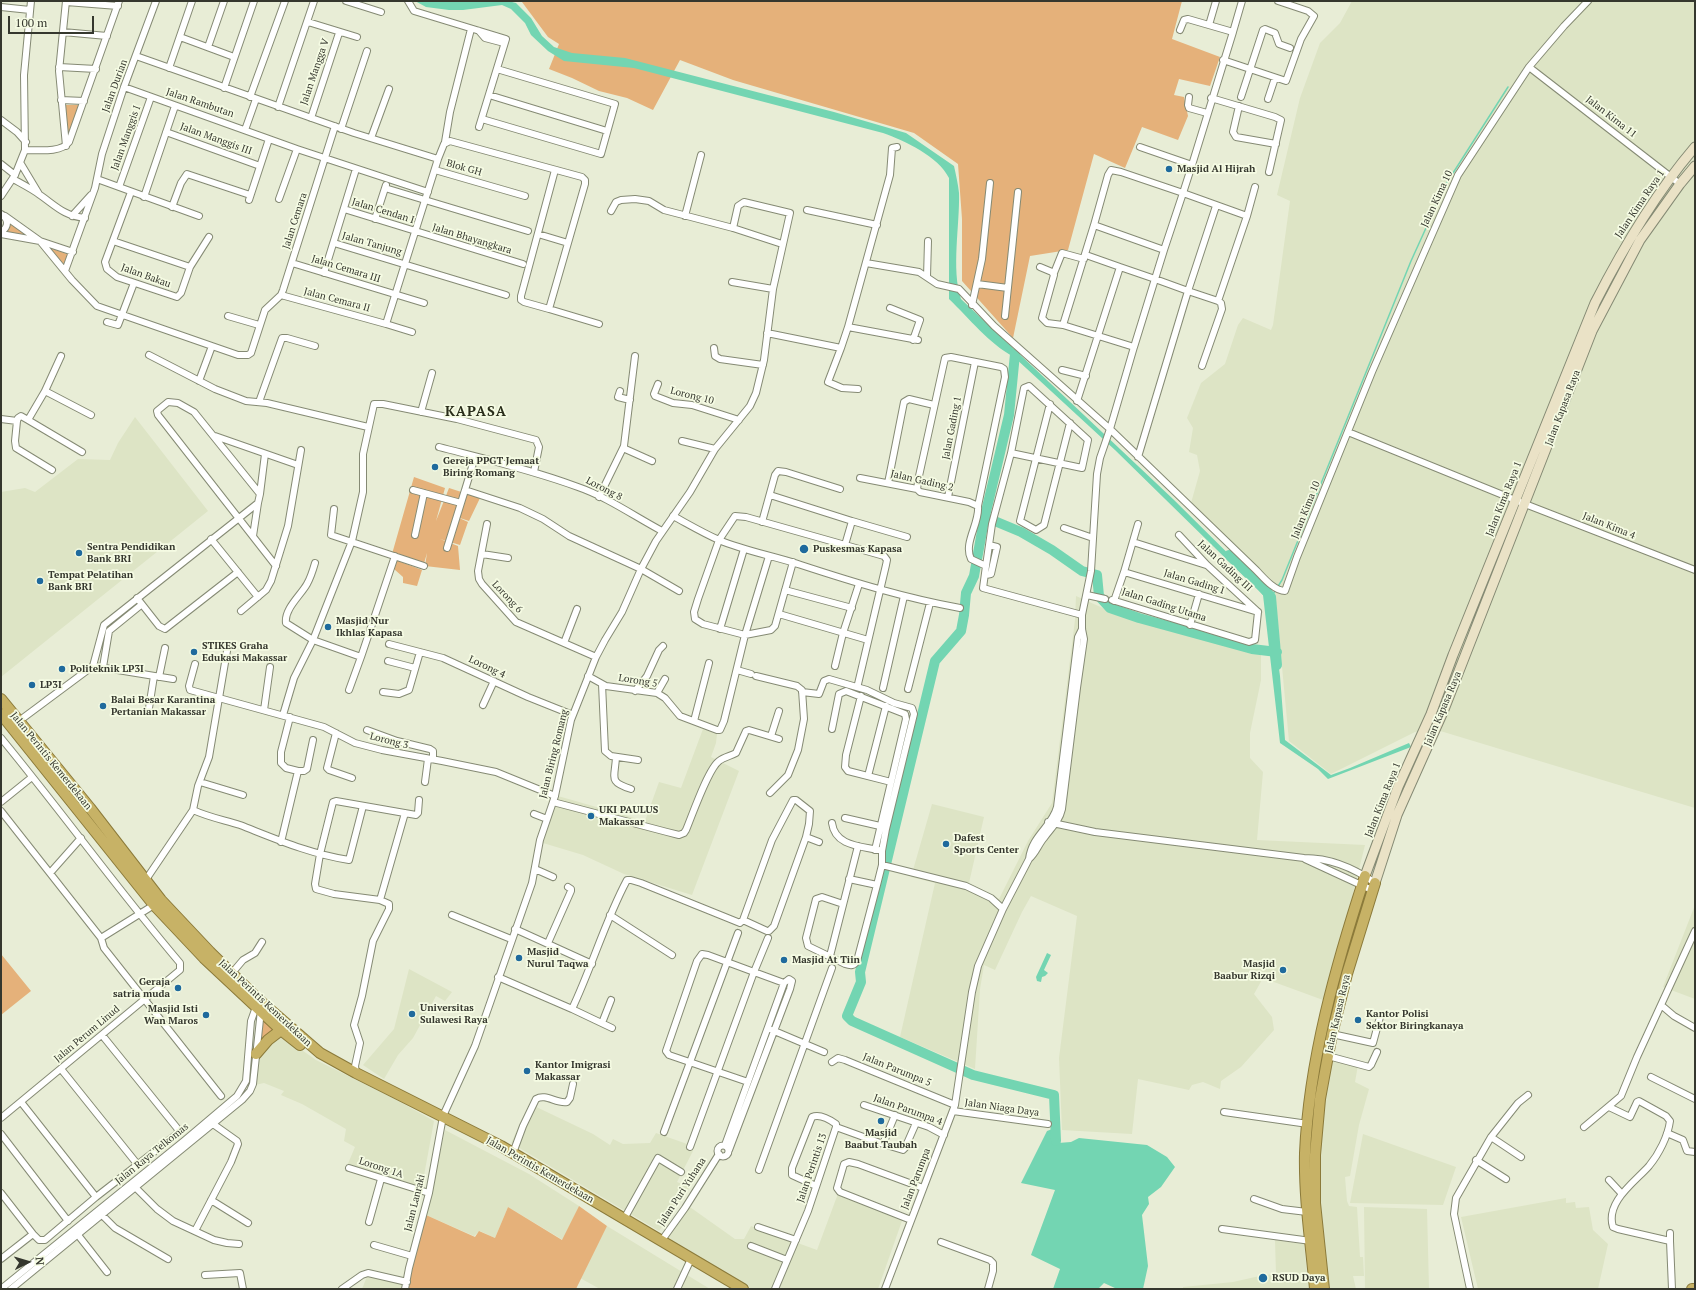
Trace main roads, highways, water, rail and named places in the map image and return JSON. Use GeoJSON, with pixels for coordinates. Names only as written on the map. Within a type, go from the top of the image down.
{"type":"FeatureCollection","features":[{"type":"Feature","properties":{"kind":"highway","name":"Jalan Perintis Kemerdekaan"},"geometry":{"type":"LineString","coordinates":[[1,699],[19,721],[42,757],[157,903],[204,958],[260,1006],[320,1054],[443,1119],[612,1218],[621,1222],[627,1221]]}},
{"type":"Feature","properties":{"kind":"highway","name":"Jalan Perintis Kemerdekaan"},"geometry":{"type":"LineString","coordinates":[[1,714],[42,757],[145,880],[157,903],[232,973],[281,1030],[322,1062],[513,1153],[743,1289]]}},
{"type":"Feature","properties":{"kind":"highway","name":"Jalan Kapasa Raya"},"geometry":{"type":"LineString","coordinates":[[1319,1285],[1307,1212],[1310,1154],[1320,1099],[1320,1070],[1328,1056],[1360,913],[1364,881]]}},
{"type":"Feature","properties":{"kind":"highway","name":"Jalan Kapasa Raya"},"geometry":{"type":"LineString","coordinates":[[1319,1285],[1315,1203],[1308,1124],[1320,1070],[1328,1009],[1339,962],[1373,887]]}},
{"type":"Feature","properties":{"kind":"highway"},"geometry":{"type":"LineString","coordinates":[[1328,1009],[1338,1011]]}},
{"type":"Feature","properties":{"kind":"highway"},"geometry":{"type":"LineString","coordinates":[[256,1054],[268,1040],[281,1030]]}},
{"type":"Feature","properties":{"kind":"main road","name":"Jalan Kima Raya 1"},"geometry":{"type":"LineString","coordinates":[[1364,881],[1398,787],[1433,708],[1595,304],[1622,252],[1647,211],[1670,177],[1695,147]]}},
{"type":"Feature","properties":{"kind":"main road","name":"Jalan Kapasa Raya"},"geometry":{"type":"LineString","coordinates":[[1373,887],[1397,815],[1443,712],[1592,331],[1640,240],[1680,184],[1695,166]]}},
{"type":"Feature","properties":{"kind":"main road"},"geometry":{"type":"LineString","coordinates":[[1433,708],[1443,712]]}},
{"type":"Feature","properties":{"kind":"waterway"},"geometry":{"type":"LineString","coordinates":[[1277,588],[1282,580],[1411,261],[1446,184],[1508,87]]}},
{"type":"Feature","properties":{"kind":"waterway"},"geometry":{"type":"LineString","coordinates":[[1015,354],[1009,415],[984,520],[974,576],[966,593],[961,631],[935,661],[860,972],[861,982],[847,1016],[852,1021],[973,1075],[1054,1095],[1056,1141]]}},
{"type":"Feature","properties":{"kind":"waterway"},"geometry":{"type":"LineString","coordinates":[[985,517],[1021,532],[1052,550],[1082,571],[1097,575],[1099,596],[1110,608],[1139,618],[1252,649],[1277,652]]}},
{"type":"Feature","properties":{"kind":"waterway"},"geometry":{"type":"LineString","coordinates":[[1229,555],[1261,585],[1271,597],[1277,665]]}},
{"type":"Feature","properties":{"kind":"waterway"},"geometry":{"type":"LineString","coordinates":[[1271,597],[1275,591]]}},
{"type":"Feature","properties":{"kind":"place","name":"Masjid Al Hijrah"},"geometry":{"type":"Point","coordinates":[1169,169]}},
{"type":"Feature","properties":{"kind":"place","name":"Gereja PPGT Jemaat Biring Romang"},"geometry":{"type":"Point","coordinates":[435,467]}},
{"type":"Feature","properties":{"kind":"place","name":"Puskesmas Kapasa"},"geometry":{"type":"Point","coordinates":[804,549]}},
{"type":"Feature","properties":{"kind":"place","name":"Sentra Pendidikan Bank BRI"},"geometry":{"type":"Point","coordinates":[79,553]}},
{"type":"Feature","properties":{"kind":"place","name":"Tempat Pelatihan Bank BRI"},"geometry":{"type":"Point","coordinates":[40,581]}},
{"type":"Feature","properties":{"kind":"place","name":"Masjid Nur Ikhlas Kapasa"},"geometry":{"type":"Point","coordinates":[328,627]}},
{"type":"Feature","properties":{"kind":"place","name":"STIKES Graha Edukasi Makassar"},"geometry":{"type":"Point","coordinates":[194,652]}},
{"type":"Feature","properties":{"kind":"place","name":"Politeknik LP3I"},"geometry":{"type":"Point","coordinates":[62,669]}},
{"type":"Feature","properties":{"kind":"place","name":"LP3I"},"geometry":{"type":"Point","coordinates":[32,685]}},
{"type":"Feature","properties":{"kind":"place","name":"Balai Besar Karantina Pertanian Makassar"},"geometry":{"type":"Point","coordinates":[103,706]}},
{"type":"Feature","properties":{"kind":"place","name":"UKI PAULUS Makassar"},"geometry":{"type":"Point","coordinates":[591,816]}},
{"type":"Feature","properties":{"kind":"place","name":"Dafest Sports Center"},"geometry":{"type":"Point","coordinates":[946,844]}},
{"type":"Feature","properties":{"kind":"place","name":"Masjid Nurul Taqwa"},"geometry":{"type":"Point","coordinates":[519,958]}},
{"type":"Feature","properties":{"kind":"place","name":"Masjid At Tiin"},"geometry":{"type":"Point","coordinates":[784,960]}},
{"type":"Feature","properties":{"kind":"place","name":"Masjid Baabur Rizqi"},"geometry":{"type":"Point","coordinates":[1283,970]}},
{"type":"Feature","properties":{"kind":"place","name":"Geraja satria muda"},"geometry":{"type":"Point","coordinates":[178,988]}},
{"type":"Feature","properties":{"kind":"place","name":"Universitas Sulawesi Raya"},"geometry":{"type":"Point","coordinates":[412,1014]}},
{"type":"Feature","properties":{"kind":"place","name":"Masjid Isti Wan Maros"},"geometry":{"type":"Point","coordinates":[206,1015]}},
{"type":"Feature","properties":{"kind":"place","name":"Kantor Polisi Sektor Biringkanaya"},"geometry":{"type":"Point","coordinates":[1358,1020]}},
{"type":"Feature","properties":{"kind":"place","name":"Kantor Imigrasi Makassar"},"geometry":{"type":"Point","coordinates":[527,1071]}},
{"type":"Feature","properties":{"kind":"place","name":"Masjid Baabut Taubah"},"geometry":{"type":"Point","coordinates":[881,1121]}},
{"type":"Feature","properties":{"kind":"place","name":"RSUD Daya"},"geometry":{"type":"Point","coordinates":[1263,1278]}},
{"type":"Feature","properties":{"kind":"district","name":"KAPASA"},"geometry":{"type":"Point","coordinates":[476,412]}}]}
